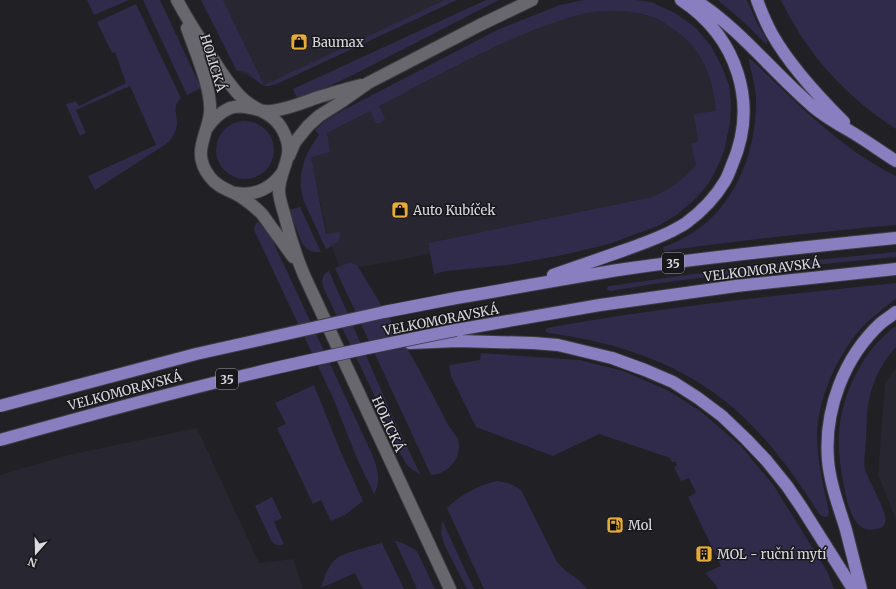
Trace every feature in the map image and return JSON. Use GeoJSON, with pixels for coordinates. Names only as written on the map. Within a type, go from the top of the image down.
{"type":"FeatureCollection","features":[{"type":"Feature","properties":{"kind":"main road"},"geometry":{"type":"LineString","coordinates":[[522,286],[645,244],[662,236],[684,224],[699,212],[714,197],[725,181],[736,157],[744,118],[741,82],[736,65],[720,37],[706,20],[693,8],[681,0]]}},
{"type":"Feature","properties":{"kind":"main road"},"geometry":{"type":"LineString","coordinates":[[696,0],[725,22],[810,105],[896,160]]}},
{"type":"Feature","properties":{"kind":"main road"},"geometry":{"type":"LineString","coordinates":[[757,0],[772,34],[783,52],[832,110],[859,137]]}},
{"type":"Feature","properties":{"kind":"main road","name":"VELKOMORAVSKÁ"},"geometry":{"type":"LineString","coordinates":[[0,406],[196,354],[369,315],[451,299],[624,269],[896,238]]}},
{"type":"Feature","properties":{"kind":"main road","name":"VELKOMORAVSKÁ"},"geometry":{"type":"LineString","coordinates":[[0,440],[100,412],[247,374],[391,343],[457,336],[607,304],[736,286],[896,269]]}},
{"type":"Feature","properties":{"kind":"main road"},"geometry":{"type":"LineString","coordinates":[[861,589],[833,488],[828,460],[828,433],[831,411],[844,373],[852,359],[871,333],[882,322],[896,312]]}},
{"type":"Feature","properties":{"kind":"main road"},"geometry":{"type":"LineString","coordinates":[[457,336],[558,345],[612,358],[673,382],[722,416],[742,434],[766,460],[802,508],[853,589]]}},
{"type":"Feature","properties":{"kind":"street","name":"HOLICKÁ"},"geometry":{"type":"LineString","coordinates":[[176,0],[226,79],[241,98],[253,107],[260,109],[274,118],[280,124],[287,139],[288,146],[279,194],[294,250],[302,271],[450,589]]}},
{"type":"Feature","properties":{"kind":"street","name":"HOLICKÁ"},"geometry":{"type":"LineString","coordinates":[[176,0],[193,45],[209,95],[210,113],[201,144],[202,161],[205,170],[215,183],[253,205],[262,214],[302,271]]}},
{"type":"Feature","properties":{"kind":"street"},"geometry":{"type":"LineString","coordinates":[[285,166],[295,142],[308,126],[319,116],[368,83],[532,0]]}},
{"type":"Feature","properties":{"kind":"street"},"geometry":{"type":"LineString","coordinates":[[260,109],[265,111],[277,110],[368,83]]}},
{"type":"Feature","properties":{"kind":"street","name":"HOLICKÁ"},"geometry":{"type":"LineString","coordinates":[[203,136],[212,120],[230,108],[245,107],[260,109]]}},
{"type":"Feature","properties":{"kind":"street","name":"HOLICKÁ"},"geometry":{"type":"LineString","coordinates":[[229,191],[245,194],[259,192],[275,182],[285,166]]}},
{"type":"Feature","properties":{"kind":"shaded area"},"geometry":{"type":"Polygon","coordinates":[[[87,0],[129,0],[94,15],[87,0]]]}},
{"type":"Feature","properties":{"kind":"shaded area"},"geometry":{"type":"Polygon","coordinates":[[[143,0],[160,0],[201,88],[187,95],[143,0]]]}},
{"type":"Feature","properties":{"kind":"shaded area","name":"Baumax"},"geometry":{"type":"Polygon","coordinates":[[[201,0],[455,0],[273,84],[264,84],[236,70],[201,0]]]}},
{"type":"Feature","properties":{"kind":"shaded area"},"geometry":{"type":"Polygon","coordinates":[[[201,0],[223,0],[264,85],[445,0],[457,0],[279,83],[267,86],[263,85],[249,74],[241,70],[237,71],[201,0]]]}},
{"type":"Feature","properties":{"kind":"shaded area"},"geometry":{"type":"Polygon","coordinates":[[[486,0],[499,0],[355,74],[323,89],[297,98],[293,89],[486,0]]]}},
{"type":"Feature","properties":{"kind":"shaded area"},"geometry":{"type":"Polygon","coordinates":[[[584,0],[636,0],[651,2],[675,13],[696,28],[711,46],[729,85],[731,103],[730,123],[724,151],[718,166],[709,183],[696,198],[678,214],[660,225],[609,244],[563,255],[508,265],[446,271],[434,274],[428,243],[652,197],[676,184],[696,165],[691,143],[698,142],[694,114],[716,111],[709,75],[699,54],[683,36],[662,21],[651,17],[623,11],[586,13],[531,31],[512,39],[379,106],[385,118],[380,123],[376,123],[370,111],[327,133],[330,152],[311,157],[326,234],[340,232],[339,240],[326,249],[305,204],[301,186],[302,168],[305,159],[319,135],[315,130],[339,112],[499,29],[560,5],[584,0]]]}},
{"type":"Feature","properties":{"kind":"shaded area"},"geometry":{"type":"Polygon","coordinates":[[[718,0],[747,0],[758,25],[767,40],[767,44],[749,27],[718,0]]]}},
{"type":"Feature","properties":{"kind":"shaded area"},"geometry":{"type":"Polygon","coordinates":[[[781,0],[896,0],[896,129],[860,103],[829,72],[802,38],[781,0]]]}},
{"type":"Feature","properties":{"kind":"shaded area"},"geometry":{"type":"Polygon","coordinates":[[[136,4],[181,98],[176,106],[176,128],[173,137],[166,144],[95,190],[88,176],[156,145],[130,86],[76,110],[86,133],[80,136],[66,104],[76,101],[79,106],[126,83],[115,52],[112,53],[97,22],[136,4]]]}},
{"type":"Feature","properties":{"kind":"shaded area"},"geometry":{"type":"Polygon","coordinates":[[[625,9],[664,21],[681,32],[694,46],[705,62],[717,102],[715,122],[696,165],[688,175],[674,186],[652,197],[428,243],[430,254],[340,270],[327,233],[310,156],[326,132],[531,28],[586,11],[625,9]]]}},
{"type":"Feature","properties":{"kind":"shaded area"},"geometry":{"type":"Polygon","coordinates":[[[749,59],[838,139],[857,153],[896,176],[896,225],[780,236],[665,251],[663,250],[664,247],[686,237],[705,224],[719,210],[731,194],[740,176],[747,158],[755,119],[756,95],[749,59]]]}},
{"type":"Feature","properties":{"kind":"shaded area"},"geometry":{"type":"Polygon","coordinates":[[[245,121],[256,123],[269,134],[272,139],[274,150],[272,161],[261,174],[256,177],[245,179],[234,177],[221,166],[218,161],[216,150],[218,139],[229,126],[234,123],[245,121]]]}},
{"type":"Feature","properties":{"kind":"shaded area"},"geometry":{"type":"Polygon","coordinates":[[[300,207],[321,252],[310,250],[302,243],[289,210],[300,207]]]}},
{"type":"Feature","properties":{"kind":"shaded area"},"geometry":{"type":"Polygon","coordinates":[[[257,222],[271,237],[372,454],[378,474],[378,484],[374,494],[358,461],[333,398],[254,230],[257,222]]]}},
{"type":"Feature","properties":{"kind":"shaded area"},"geometry":{"type":"Polygon","coordinates":[[[896,252],[896,257],[753,271],[611,291],[607,289],[608,286],[735,268],[896,252]]]}},
{"type":"Feature","properties":{"kind":"shaded area"},"geometry":{"type":"Polygon","coordinates":[[[353,263],[360,270],[412,356],[453,433],[458,438],[459,446],[456,458],[449,468],[438,474],[431,475],[335,268],[353,263]]]}},
{"type":"Feature","properties":{"kind":"shaded area"},"geometry":{"type":"Polygon","coordinates":[[[329,271],[392,415],[420,474],[408,466],[400,453],[323,287],[323,278],[329,271]]]}},
{"type":"Feature","properties":{"kind":"shaded area"},"geometry":{"type":"Polygon","coordinates":[[[896,283],[896,299],[863,326],[845,351],[824,394],[820,410],[817,440],[820,467],[829,512],[828,516],[825,517],[820,515],[789,469],[753,426],[725,401],[706,387],[664,364],[619,347],[595,341],[548,333],[545,331],[547,328],[677,308],[896,283]]]}},
{"type":"Feature","properties":{"kind":"shaded area"},"geometry":{"type":"Polygon","coordinates":[[[896,326],[896,347],[886,359],[879,372],[873,385],[868,405],[864,466],[884,512],[885,523],[882,527],[868,530],[862,527],[852,516],[847,500],[839,454],[841,420],[849,389],[864,360],[873,347],[896,326]]]}},
{"type":"Feature","properties":{"kind":"shaded area"},"geometry":{"type":"Polygon","coordinates":[[[481,353],[580,360],[623,371],[667,390],[699,410],[741,446],[774,486],[828,573],[834,589],[718,589],[705,573],[721,566],[688,497],[696,493],[689,478],[681,481],[674,467],[677,465],[676,462],[672,462],[670,458],[599,434],[553,456],[476,427],[451,376],[449,365],[480,360],[481,353]]]}},
{"type":"Feature","properties":{"kind":"shaded area"},"geometry":{"type":"Polygon","coordinates":[[[896,368],[896,520],[878,475],[885,383],[896,368]]]}},
{"type":"Feature","properties":{"kind":"shaded area"},"geometry":{"type":"Polygon","coordinates":[[[314,385],[340,450],[363,501],[345,515],[331,521],[321,500],[313,504],[277,428],[286,424],[275,403],[314,385]]]}},
{"type":"Feature","properties":{"kind":"shaded area"},"geometry":{"type":"Polygon","coordinates":[[[197,428],[259,563],[293,559],[303,589],[0,589],[0,475],[68,455],[197,428]]]}},
{"type":"Feature","properties":{"kind":"shaded area"},"geometry":{"type":"Polygon","coordinates":[[[497,481],[510,484],[521,490],[557,562],[566,571],[579,580],[587,589],[484,589],[447,508],[470,491],[497,481]]]}},
{"type":"Feature","properties":{"kind":"shaded area"},"geometry":{"type":"Polygon","coordinates":[[[272,497],[282,518],[274,522],[284,544],[281,545],[276,545],[272,542],[255,506],[272,497]]]}},
{"type":"Feature","properties":{"kind":"shaded area"},"geometry":{"type":"Polygon","coordinates":[[[442,520],[474,589],[467,589],[445,546],[441,534],[442,520]]]}},
{"type":"Feature","properties":{"kind":"shaded area"},"geometry":{"type":"Polygon","coordinates":[[[395,541],[403,543],[417,551],[435,589],[417,589],[395,541]]]}},
{"type":"Feature","properties":{"kind":"shaded area"},"geometry":{"type":"Polygon","coordinates":[[[382,543],[404,589],[363,589],[355,573],[321,588],[329,568],[337,558],[352,551],[382,543]]]}},
{"type":"Feature","properties":{"kind":"place","name":"Baumax"},"geometry":{"type":"Point","coordinates":[299,42]}},
{"type":"Feature","properties":{"kind":"place","name":"Auto Kubíček"},"geometry":{"type":"Point","coordinates":[400,210]}},
{"type":"Feature","properties":{"kind":"place","name":"Mol"},"geometry":{"type":"Point","coordinates":[615,525]}},
{"type":"Feature","properties":{"kind":"place","name":"MOL - ruční mytí"},"geometry":{"type":"Point","coordinates":[704,554]}}]}
